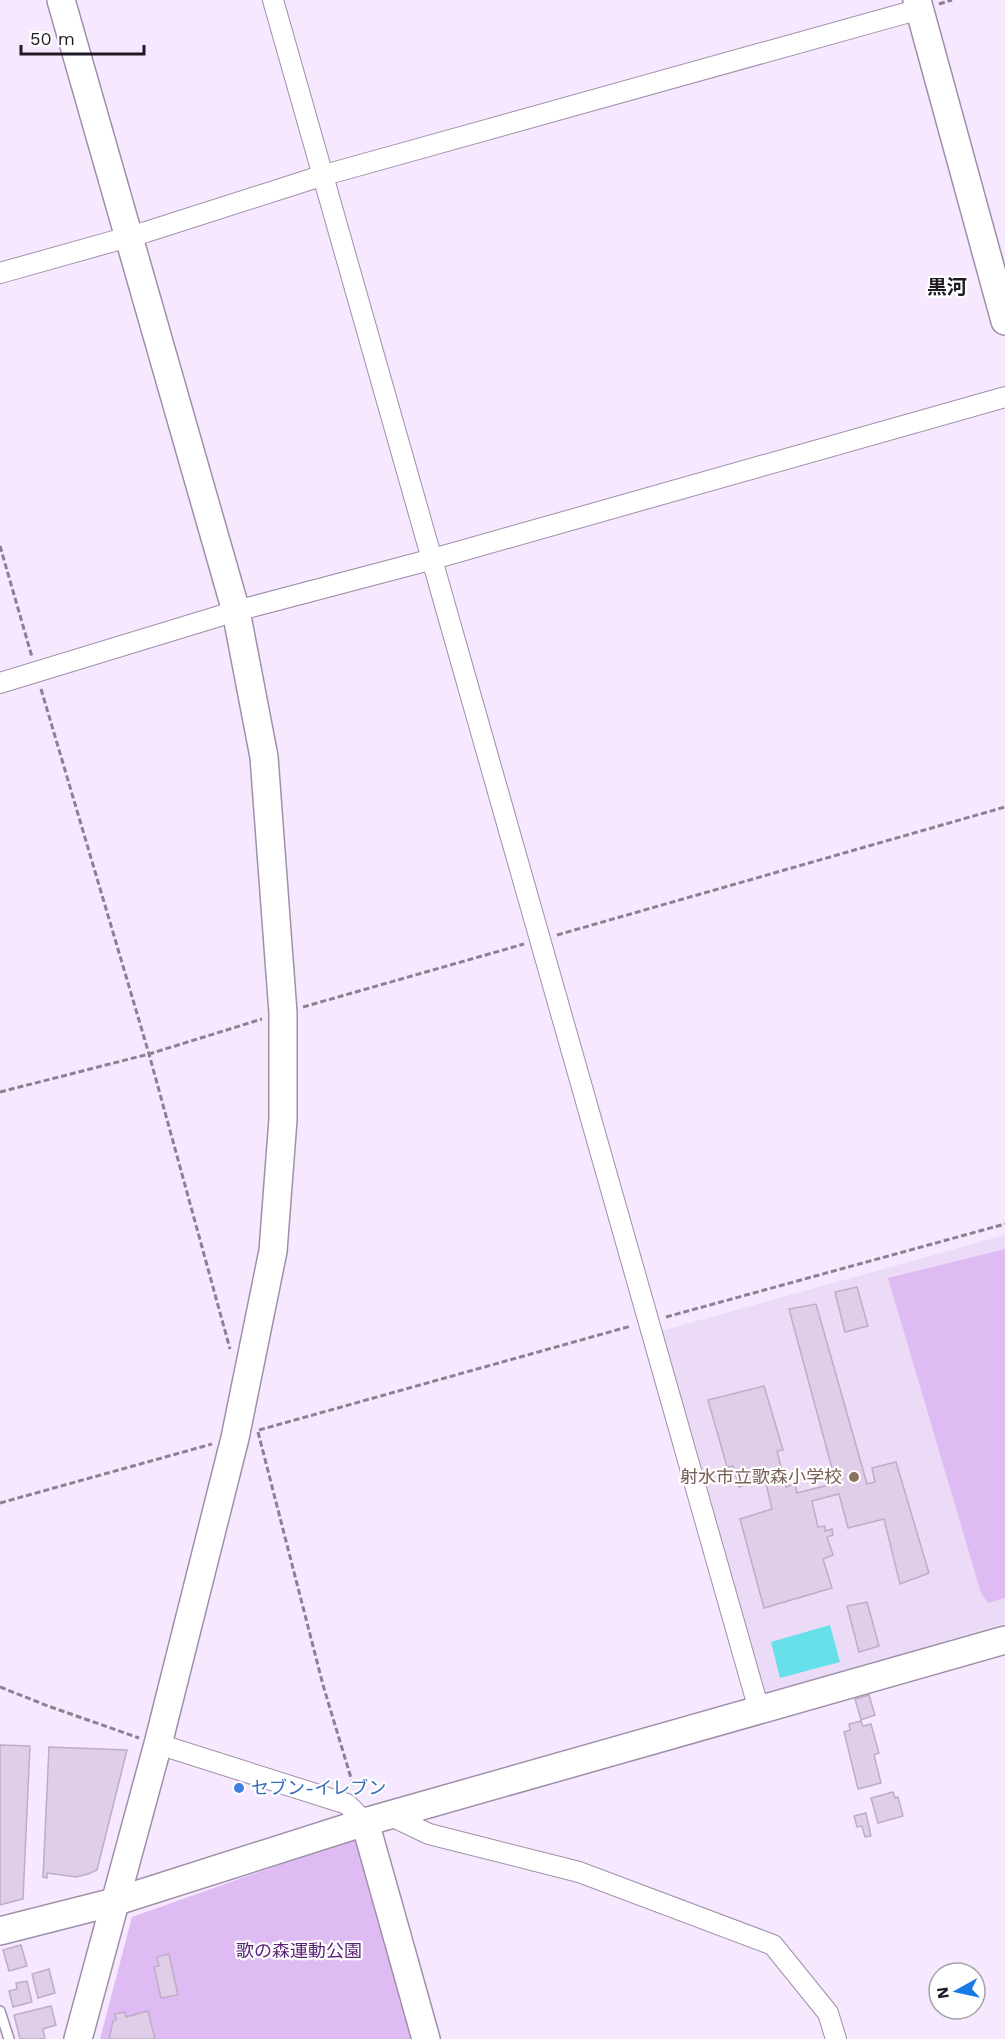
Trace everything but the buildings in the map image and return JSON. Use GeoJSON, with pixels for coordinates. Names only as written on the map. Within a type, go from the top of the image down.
{"type":"FeatureCollection","features":[{"type":"Feature","properties":{"kind":"street"},"geometry":{"type":"LineString","coordinates":[[61,0],[236,611],[264,757],[283,1013],[283,1119],[273,1251],[236,1438],[158,1744],[78,2039]]}},
{"type":"Feature","properties":{"kind":"street"},"geometry":{"type":"LineString","coordinates":[[273,0],[321,176],[433,558],[759,1710]]}},
{"type":"Feature","properties":{"kind":"street"},"geometry":{"type":"LineString","coordinates":[[0,273],[128,237],[321,176],[919,5],[1005,321]]}},
{"type":"Feature","properties":{"kind":"street"},"geometry":{"type":"LineString","coordinates":[[0,683],[236,611],[1005,397]]}},
{"type":"Feature","properties":{"kind":"street"},"geometry":{"type":"LineString","coordinates":[[0,1931],[114,1902],[377,1819],[1005,1640]]}},
{"type":"Feature","properties":{"kind":"street"},"geometry":{"type":"LineString","coordinates":[[158,1744],[347,1804],[377,1819],[579,1872],[773,1945],[828,2013],[836,2039]]}},
{"type":"Feature","properties":{"kind":"street"},"geometry":{"type":"LineString","coordinates":[[377,1819],[426,2039]]}},
{"type":"Feature","properties":{"kind":"lane"},"geometry":{"type":"LineString","coordinates":[[0,2011],[9,2039]]}},
{"type":"Feature","properties":{"kind":"path"},"geometry":{"type":"LineString","coordinates":[[0,546],[149,1054],[231,1353]]}},
{"type":"Feature","properties":{"kind":"path"},"geometry":{"type":"LineString","coordinates":[[0,1092],[149,1054],[283,1013],[1005,807]]}},
{"type":"Feature","properties":{"kind":"path"},"geometry":{"type":"LineString","coordinates":[[0,1503],[258,1430],[323,1685],[355,1788]]}},
{"type":"Feature","properties":{"kind":"path"},"geometry":{"type":"LineString","coordinates":[[0,1687],[158,1744]]}},
{"type":"Feature","properties":{"kind":"shaded area","name":"射水市立歌森小学校"},"geometry":{"type":"Polygon","coordinates":[[[1005,1235],[1005,1623],[763,1695],[661,1331],[1005,1235]]]}},
{"type":"Feature","properties":{"kind":"green space"},"geometry":{"type":"Polygon","coordinates":[[[1005,1249],[1005,1598],[988,1603],[981,1593],[888,1278],[1005,1249]]]}},
{"type":"Feature","properties":{"kind":"green space","name":"歌の森運動公園"},"geometry":{"type":"Polygon","coordinates":[[[358,1837],[415,2039],[100,2039],[132,1917],[358,1837]]]}},
{"type":"Feature","properties":{"kind":"water"},"geometry":{"type":"Polygon","coordinates":[[[830,1625],[840,1662],[780,1678],[771,1642],[830,1625]]]}},
{"type":"Feature","properties":{"kind":"place","name":"射水市立歌森小学校"},"geometry":{"type":"Point","coordinates":[854,1477]}},
{"type":"Feature","properties":{"kind":"place","name":"セブン-イレブン"},"geometry":{"type":"Point","coordinates":[239,1788]}},
{"type":"Feature","properties":{"kind":"district","name":"黒河"},"geometry":{"type":"Point","coordinates":[947,287]}}]}
